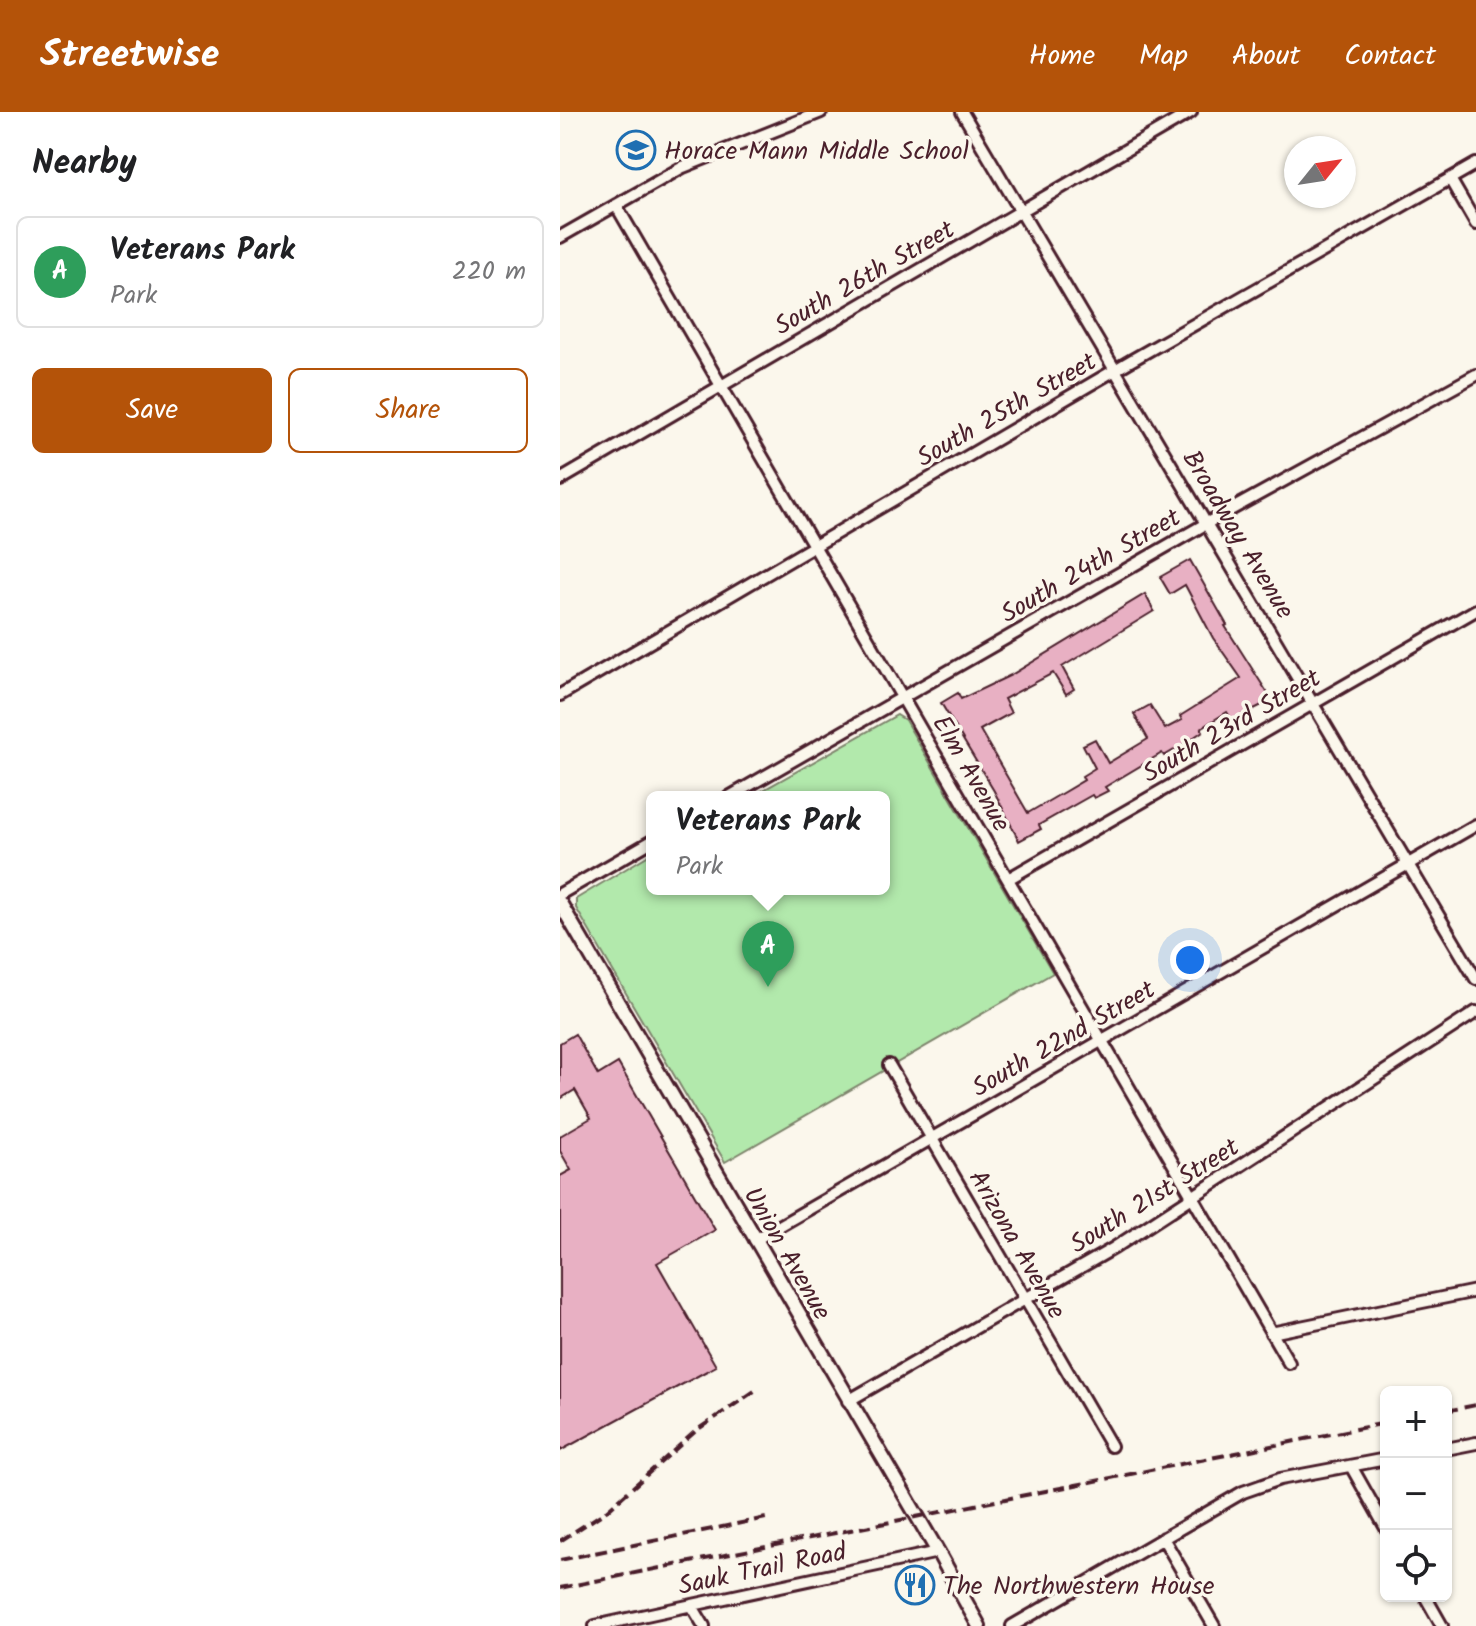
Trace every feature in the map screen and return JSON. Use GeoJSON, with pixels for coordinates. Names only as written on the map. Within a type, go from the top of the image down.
{"type":"FeatureCollection","features":[{"type":"Feature","properties":{"kind":"street"},"geometry":{"type":"LineString","coordinates":[[560,237],[683,167],[821,112]]}},
{"type":"Feature","properties":{"kind":"street","name":"Broadway Avenue"},"geometry":{"type":"LineString","coordinates":[[962,112],[1476,979]]}},
{"type":"Feature","properties":{"kind":"street","name":"South 26th Street"},"geometry":{"type":"LineString","coordinates":[[560,480],[1191,112]]}},
{"type":"Feature","properties":{"kind":"street","name":"South 25th Street"},"geometry":{"type":"LineString","coordinates":[[560,695],[1476,164]]}},
{"type":"Feature","properties":{"kind":"street"},"geometry":{"type":"LineString","coordinates":[[1450,179],[1476,224]]}},
{"type":"Feature","properties":{"kind":"street","name":"Elm Avenue"},"geometry":{"type":"LineString","coordinates":[[616,205],[1289,1363]]}},
{"type":"Feature","properties":{"kind":"street","name":"South 24th Street"},"geometry":{"type":"LineString","coordinates":[[739,791],[1207,523],[1476,375]]}},
{"type":"Feature","properties":{"kind":"street","name":"South 23rd Street"},"geometry":{"type":"LineString","coordinates":[[1008,879],[1476,610]]}},
{"type":"Feature","properties":{"kind":"street","name":"South 22nd Street"},"geometry":{"type":"LineString","coordinates":[[755,1240],[1476,825]]}},
{"type":"Feature","properties":{"kind":"street"},"geometry":{"type":"LineString","coordinates":[[560,894],[646,844]]}},
{"type":"Feature","properties":{"kind":"street","name":"Union Avenue"},"geometry":{"type":"LineString","coordinates":[[560,903],[979,1626]]}},
{"type":"Feature","properties":{"kind":"street","name":"South 21st Street"},"geometry":{"type":"LineString","coordinates":[[848,1401],[1114,1248],[1476,1012]]}},
{"type":"Feature","properties":{"kind":"street","name":"Arizona Avenue"},"geometry":{"type":"LineString","coordinates":[[889,1065],[1111,1446]]}},
{"type":"Feature","properties":{"kind":"street"},"geometry":{"type":"LineString","coordinates":[[1271,1333],[1476,1291]]}},
{"type":"Feature","properties":{"kind":"street"},"geometry":{"type":"LineString","coordinates":[[1452,1448],[1476,1443]]}},
{"type":"Feature","properties":{"kind":"street"},"geometry":{"type":"LineString","coordinates":[[1012,1626],[1253,1487],[1380,1460]]}},
{"type":"Feature","properties":{"kind":"street"},"geometry":{"type":"LineString","coordinates":[[1351,1466],[1380,1517]]}},
{"type":"Feature","properties":{"kind":"street"},"geometry":{"type":"LineString","coordinates":[[1163,1538],[1214,1626]]}},
{"type":"Feature","properties":{"kind":"street","name":"Sauk Trail Road"},"geometry":{"type":"LineString","coordinates":[[595,1626],[938,1552]]}},
{"type":"Feature","properties":{"kind":"street"},"geometry":{"type":"LineString","coordinates":[[1428,1602],[1442,1626]]}},
{"type":"Feature","properties":{"kind":"street"},"geometry":{"type":"LineString","coordinates":[[692,1606],[704,1626]]}},
{"type":"Feature","properties":{"kind":"green space"},"geometry":{"type":"Polygon","coordinates":[[[897,715],[905,720],[1053,973],[725,1162],[576,908],[576,899],[646,857],[646,895],[890,895],[890,791],[762,791],[897,715]]]}},
{"type":"Feature","properties":{"kind":"building"},"geometry":{"type":"Polygon","coordinates":[[[1190,560],[1225,626],[1272,700],[1232,720],[1227,712],[1201,728],[1203,731],[1181,746],[1164,756],[1162,753],[1105,787],[1108,791],[1094,798],[1092,795],[1039,825],[1041,829],[1019,841],[994,791],[941,703],[958,693],[961,699],[1011,675],[1145,594],[1154,611],[1062,667],[1074,689],[1066,694],[1053,673],[1004,699],[1011,713],[980,730],[1028,813],[1084,780],[1082,776],[1095,768],[1083,745],[1095,739],[1108,763],[1148,739],[1134,714],[1150,705],[1165,729],[1182,720],[1180,716],[1241,678],[1213,638],[1185,585],[1170,594],[1160,577],[1190,560]]]}},
{"type":"Feature","properties":{"kind":"building"},"geometry":{"type":"Polygon","coordinates":[[[575,1034],[598,1075],[618,1063],[715,1230],[657,1263],[716,1366],[560,1451],[560,1176],[571,1170],[560,1151],[560,1136],[591,1118],[575,1090],[560,1099],[560,1043],[575,1034]]]}},
{"type":"Feature","properties":{"kind":"railway"},"geometry":{"type":"LineString","coordinates":[[560,1541],[605,1512],[697,1430],[759,1388]]}},
{"type":"Feature","properties":{"kind":"railway"},"geometry":{"type":"LineString","coordinates":[[1452,1410],[1476,1405]]}},
{"type":"Feature","properties":{"kind":"railway"},"geometry":{"type":"LineString","coordinates":[[560,1588],[1380,1424]]}},
{"type":"Feature","properties":{"kind":"railway"},"geometry":{"type":"LineString","coordinates":[[560,1560],[771,1517]]}},
{"type":"Feature","properties":{"kind":"place","name":"Horace Mann Middle School"},"geometry":{"type":"Point","coordinates":[636,150]}},
{"type":"Feature","properties":{"kind":"place","name":"Veterans Park"},"geometry":{"type":"Point","coordinates":[768,987]}},
{"type":"Feature","properties":{"kind":"place","name":"The Northwestern House"},"geometry":{"type":"Point","coordinates":[915,1585]}}]}
